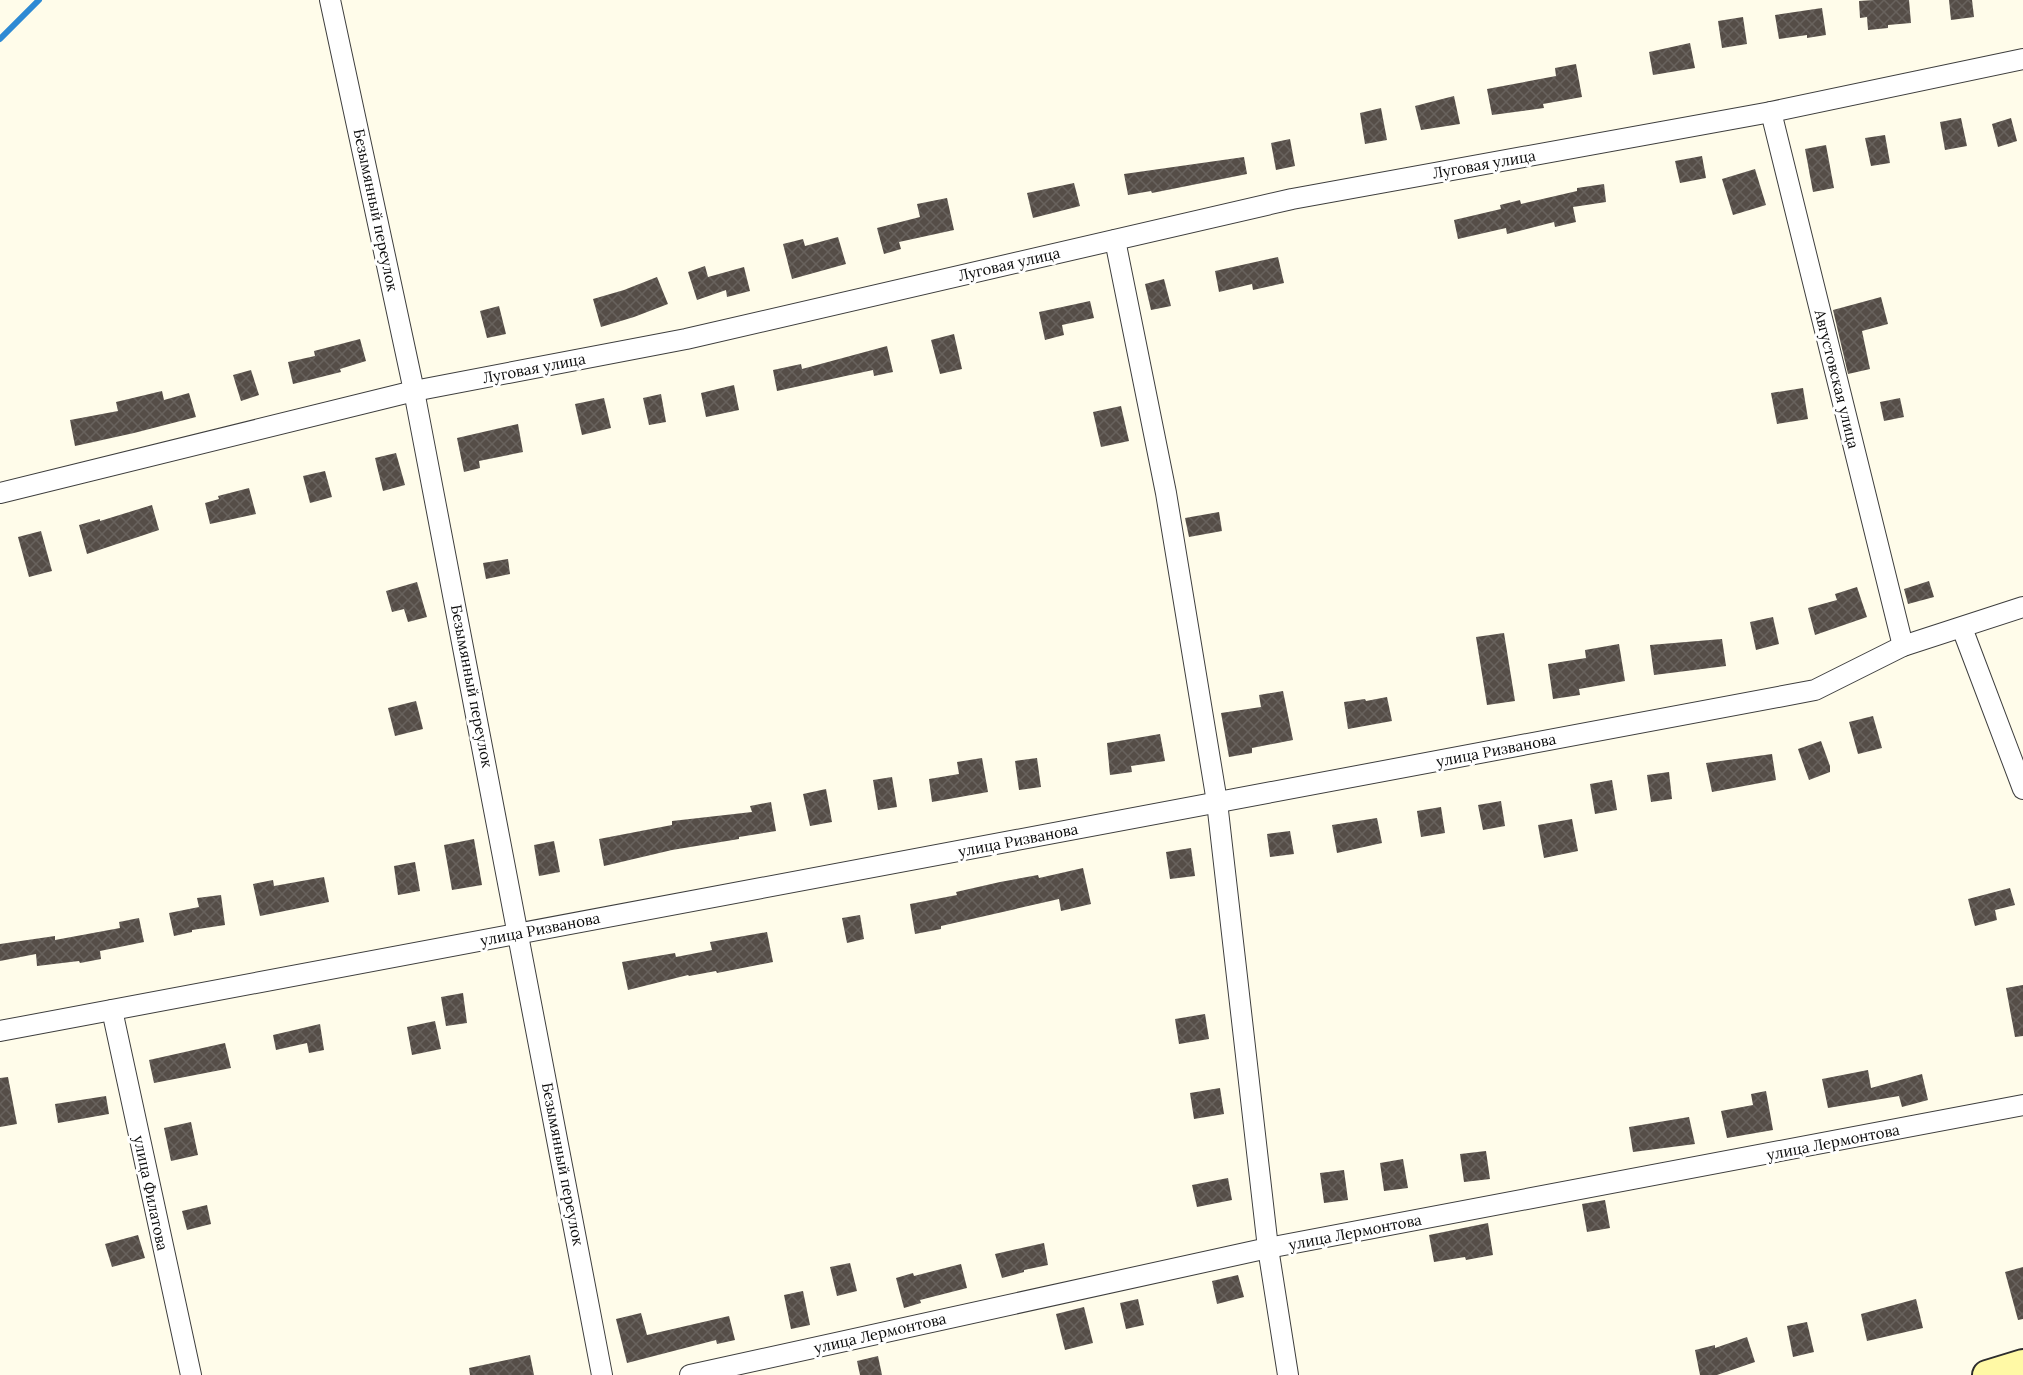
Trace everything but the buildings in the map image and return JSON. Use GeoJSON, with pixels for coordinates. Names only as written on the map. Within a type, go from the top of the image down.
{"type":"FeatureCollection","features":[{"type":"Feature","properties":{"kind":"street","name":"Безымянный переулок"},"geometry":{"type":"LineString","coordinates":[[330,0],[414,391],[602,1375]]}},
{"type":"Feature","properties":{"kind":"street","name":"Луговая улица"},"geometry":{"type":"LineString","coordinates":[[0,493],[414,391],[686,339],[1292,199],[1771,112],[2023,59]]}},
{"type":"Feature","properties":{"kind":"street","name":"Августовская улица"},"geometry":{"type":"LineString","coordinates":[[1771,112],[1904,646]]}},
{"type":"Feature","properties":{"kind":"street"},"geometry":{"type":"LineString","coordinates":[[1115,240],[1166,493],[1217,802],[1268,1248],[1288,1375]]}},
{"type":"Feature","properties":{"kind":"street","name":"улица Ризванова"},"geometry":{"type":"LineString","coordinates":[[0,1031],[1815,690],[1904,646],[2023,607]]}},
{"type":"Feature","properties":{"kind":"street"},"geometry":{"type":"LineString","coordinates":[[1962,628],[2023,789]]}},
{"type":"Feature","properties":{"kind":"street","name":"улица Филатова"},"geometry":{"type":"LineString","coordinates":[[112,1010],[191,1375]]}},
{"type":"Feature","properties":{"kind":"street","name":"улица Лермонтова"},"geometry":{"type":"LineString","coordinates":[[690,1375],[1268,1248],[2023,1105]]}},
{"type":"Feature","properties":{"kind":"street"},"geometry":{"type":"LineString","coordinates":[[1987,1375],[2023,1364]]}},
{"type":"Feature","properties":{"kind":"waterway"},"geometry":{"type":"LineString","coordinates":[[0,39],[39,0]]}}]}
